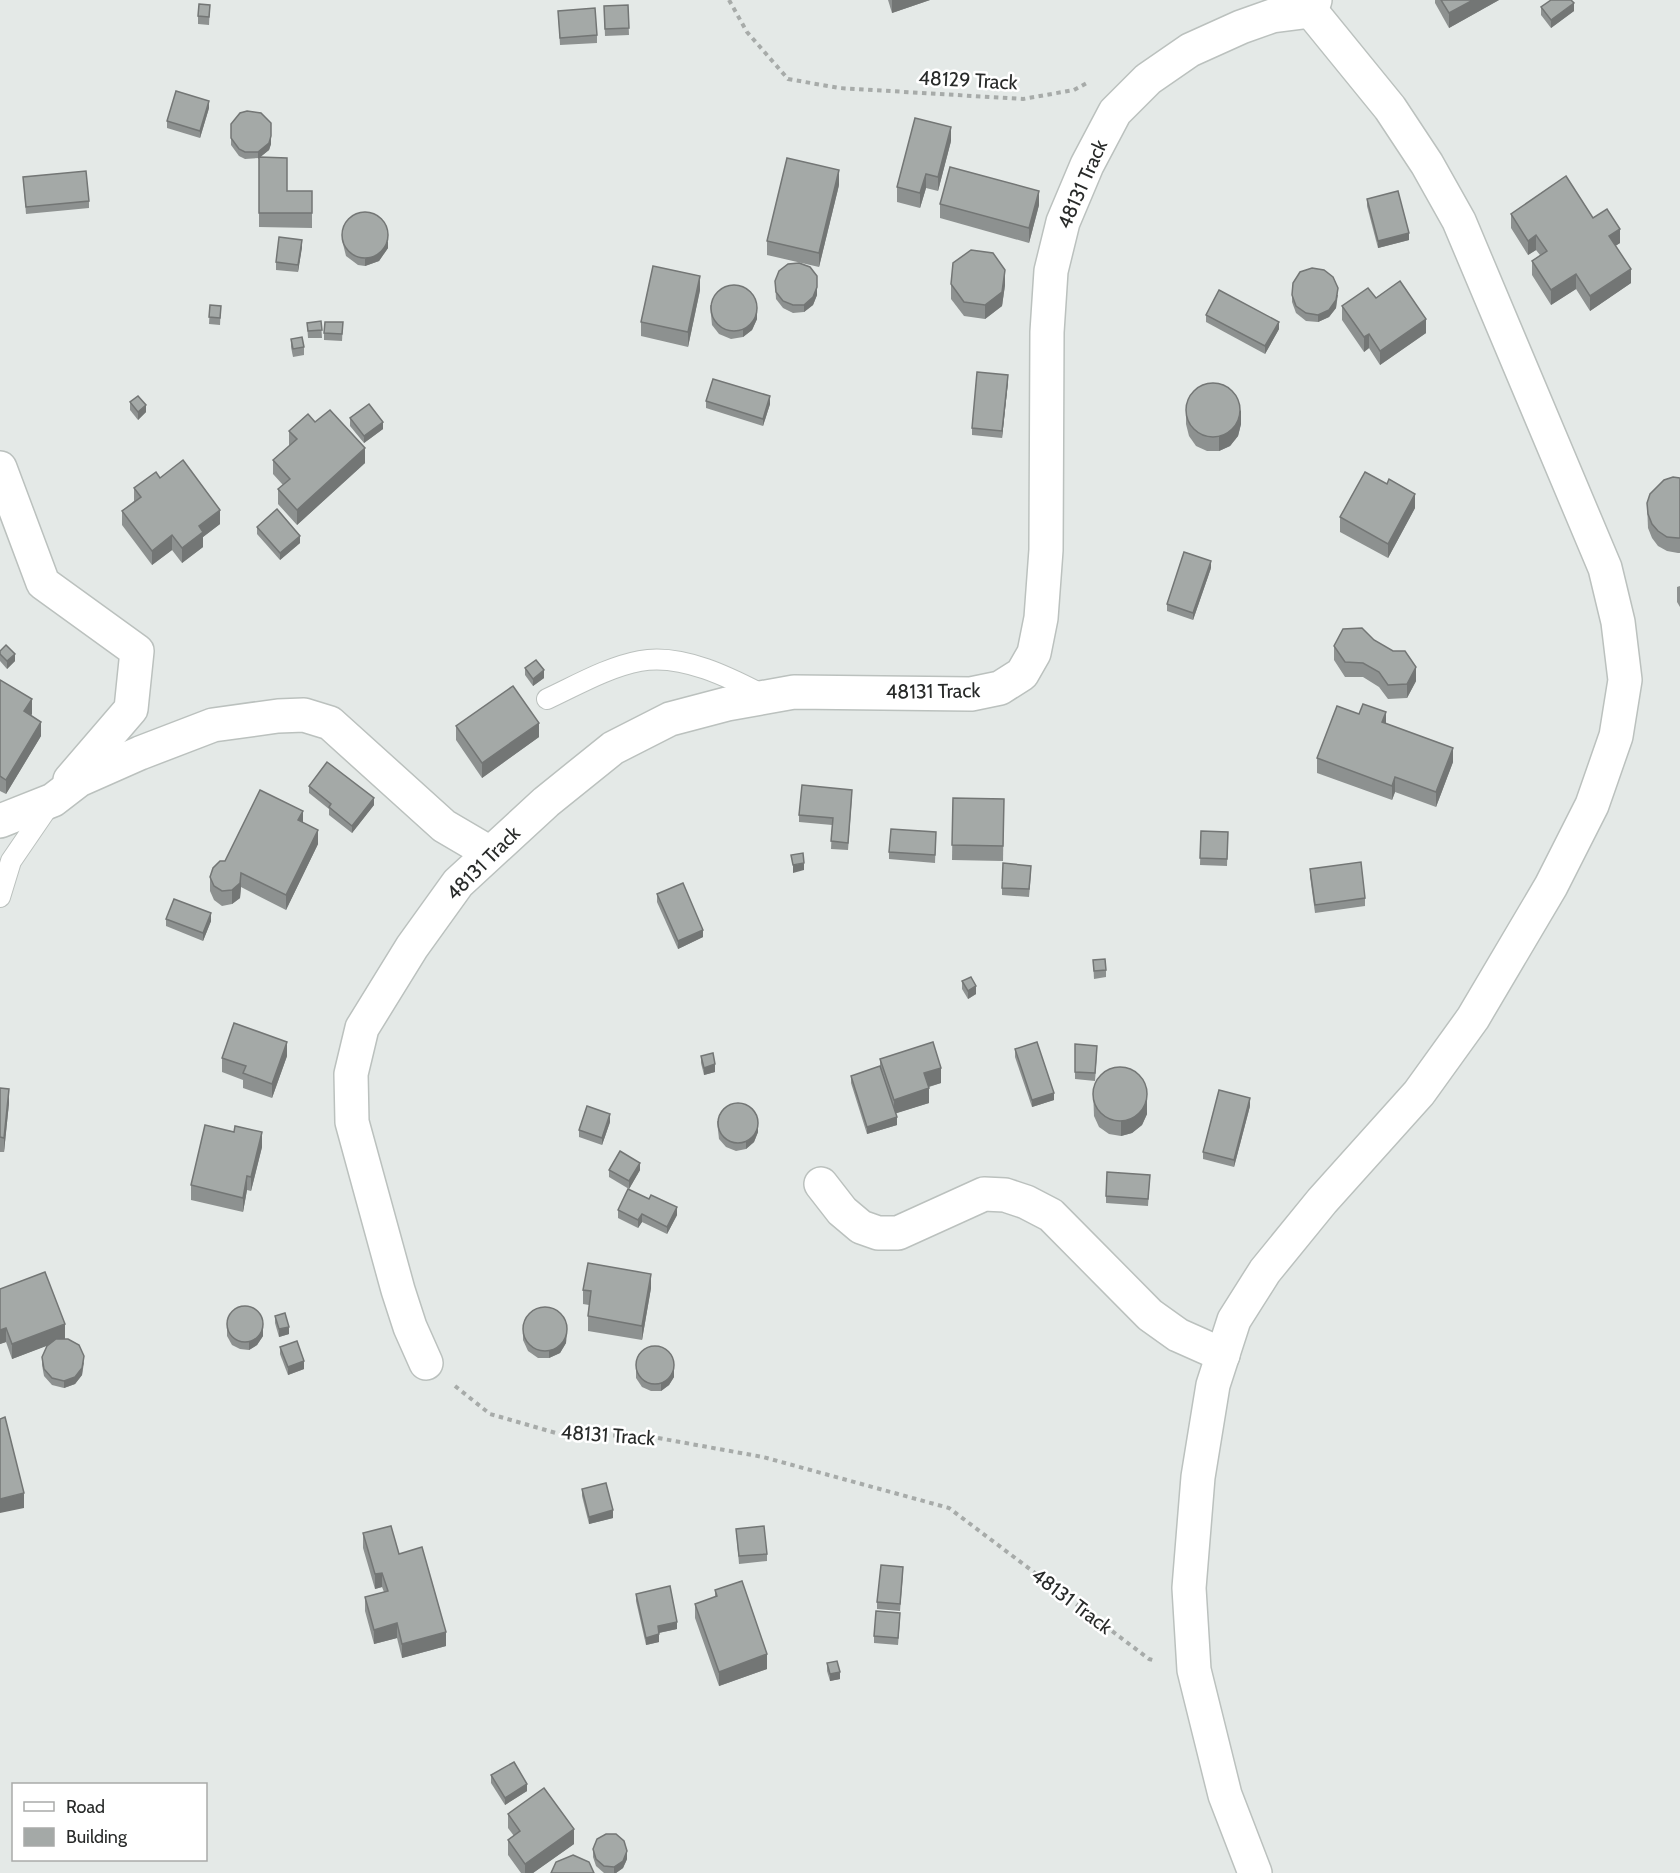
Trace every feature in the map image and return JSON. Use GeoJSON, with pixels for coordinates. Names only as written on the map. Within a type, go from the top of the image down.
{"type":"FeatureCollection","features":[{"type":"Feature","properties":{"kind":"street","name":"48131 Track"},"geometry":{"type":"LineString","coordinates":[[426,1363],[410,1327],[401,1299],[352,1122],[351,1074],[362,1028],[387,985],[458,883],[546,802],[613,748],[670,719],[727,704],[794,692],[971,694],[1000,688],[1022,674],[1034,653],[1043,595],[1046,550],[1047,332],[1051,271],[1063,222],[1087,165],[1115,112],[1148,79],[1190,50],[1241,27],[1307,4]]}},
{"type":"Feature","properties":{"kind":"street"},"geometry":{"type":"LineString","coordinates":[[1255,1873],[1225,1796],[1194,1670],[1189,1588],[1198,1477],[1213,1385],[1234,1320],[1265,1271],[1322,1201],[1419,1093],[1473,1018],[1551,886],[1592,805],[1616,736],[1624,680],[1617,622],[1605,568],[1459,221],[1427,164],[1390,108],[1307,4]]}},
{"type":"Feature","properties":{"kind":"street"},"geometry":{"type":"LineString","coordinates":[[0,468],[43,583],[137,651],[131,709],[53,800]]}},
{"type":"Feature","properties":{"kind":"street"},"geometry":{"type":"LineString","coordinates":[[0,821],[53,800],[79,780],[213,724],[304,715],[330,723],[444,826],[490,853]]}},
{"type":"Feature","properties":{"kind":"street"},"geometry":{"type":"LineString","coordinates":[[821,1184],[842,1211],[861,1227],[878,1233],[898,1233],[984,1194],[1005,1195],[1026,1202],[1051,1215],[1150,1315],[1178,1335],[1223,1355]]}},
{"type":"Feature","properties":{"kind":"lane"},"geometry":{"type":"LineString","coordinates":[[547,699],[606,672],[642,660],[670,661],[696,666],[726,675],[767,697]]}},
{"type":"Feature","properties":{"kind":"lane"},"geometry":{"type":"LineString","coordinates":[[0,897],[11,861],[53,800]]}},
{"type":"Feature","properties":{"kind":"path","name":"48129 Track"},"geometry":{"type":"LineString","coordinates":[[729,0],[747,32],[788,79],[839,88],[1023,99],[1074,90],[1093,79]]}},
{"type":"Feature","properties":{"kind":"path","name":"48131 Track"},"geometry":{"type":"LineString","coordinates":[[426,1363],[490,1413],[563,1435],[647,1436],[763,1457],[949,1508],[1149,1659],[1194,1670]]}},
{"type":"Feature","properties":{"kind":"building"},"geometry":{"type":"Polygon","coordinates":[[[1441,0],[1473,0],[1449,13],[1441,0]]]}},
{"type":"Feature","properties":{"kind":"building"},"geometry":{"type":"Polygon","coordinates":[[[1551,0],[1571,0],[1574,3],[1551,20],[1541,7],[1551,0]]]}},
{"type":"Feature","properties":{"kind":"building"},"geometry":{"type":"Polygon","coordinates":[[[199,4],[210,5],[209,17],[198,16],[199,4]]]}},
{"type":"Feature","properties":{"kind":"building"},"geometry":{"type":"Polygon","coordinates":[[[628,5],[629,28],[605,29],[604,6],[628,5]]]}},
{"type":"Feature","properties":{"kind":"building"},"geometry":{"type":"Polygon","coordinates":[[[595,8],[597,35],[560,38],[558,11],[595,8]]]}},
{"type":"Feature","properties":{"kind":"building"},"geometry":{"type":"Polygon","coordinates":[[[176,91],[209,101],[200,131],[167,121],[176,91]]]}},
{"type":"Feature","properties":{"kind":"building"},"geometry":{"type":"Polygon","coordinates":[[[247,111],[261,113],[271,123],[269,143],[258,152],[245,152],[239,149],[231,138],[231,124],[240,113],[247,111]]]}},
{"type":"Feature","properties":{"kind":"building"},"geometry":{"type":"Polygon","coordinates":[[[915,118],[951,127],[938,177],[926,174],[920,193],[897,187],[915,118]]]}},
{"type":"Feature","properties":{"kind":"building"},"geometry":{"type":"Polygon","coordinates":[[[259,157],[287,158],[287,191],[312,191],[312,213],[259,213],[259,157]]]}},
{"type":"Feature","properties":{"kind":"building"},"geometry":{"type":"Polygon","coordinates":[[[787,158],[839,170],[819,253],[767,241],[787,158]]]}},
{"type":"Feature","properties":{"kind":"building"},"geometry":{"type":"Polygon","coordinates":[[[950,167],[1039,191],[1029,228],[940,204],[950,167]]]}},
{"type":"Feature","properties":{"kind":"building"},"geometry":{"type":"Polygon","coordinates":[[[86,171],[89,201],[26,207],[23,177],[86,171]]]}},
{"type":"Feature","properties":{"kind":"building"},"geometry":{"type":"Polygon","coordinates":[[[1566,176],[1593,218],[1607,209],[1620,229],[1609,236],[1631,269],[1590,296],[1576,274],[1551,290],[1532,261],[1547,251],[1536,235],[1528,241],[1511,214],[1566,176]]]}},
{"type":"Feature","properties":{"kind":"building"},"geometry":{"type":"Polygon","coordinates":[[[1398,191],[1409,233],[1378,241],[1367,199],[1398,191]]]}},
{"type":"Feature","properties":{"kind":"building"},"geometry":{"type":"Polygon","coordinates":[[[365,212],[381,219],[388,235],[381,251],[365,258],[349,251],[342,235],[349,219],[365,212]]]}},
{"type":"Feature","properties":{"kind":"building"},"geometry":{"type":"Polygon","coordinates":[[[279,237],[302,240],[298,265],[276,262],[279,237]]]}},
{"type":"Feature","properties":{"kind":"building"},"geometry":{"type":"Polygon","coordinates":[[[971,250],[993,253],[1005,270],[1002,292],[985,305],[964,302],[951,284],[953,263],[971,250]]]}},
{"type":"Feature","properties":{"kind":"building"},"geometry":{"type":"Polygon","coordinates":[[[799,263],[810,267],[817,276],[817,287],[813,297],[804,305],[793,305],[783,301],[776,292],[775,281],[779,271],[788,264],[799,263]]]}},
{"type":"Feature","properties":{"kind":"building"},"geometry":{"type":"Polygon","coordinates":[[[653,266],[700,276],[688,332],[641,322],[653,266]]]}},
{"type":"Feature","properties":{"kind":"building"},"geometry":{"type":"Polygon","coordinates":[[[1312,268],[1324,270],[1333,277],[1338,288],[1336,300],[1329,310],[1318,315],[1306,313],[1296,306],[1292,295],[1293,283],[1300,272],[1312,268]]]}},
{"type":"Feature","properties":{"kind":"building"},"geometry":{"type":"Polygon","coordinates":[[[1400,281],[1426,319],[1380,351],[1369,334],[1364,337],[1342,306],[1368,288],[1376,298],[1400,281]]]}},
{"type":"Feature","properties":{"kind":"building"},"geometry":{"type":"Polygon","coordinates":[[[734,285],[750,292],[757,308],[750,324],[734,331],[718,324],[711,308],[718,292],[734,285]]]}},
{"type":"Feature","properties":{"kind":"building"},"geometry":{"type":"Polygon","coordinates":[[[1219,290],[1279,322],[1265,346],[1206,315],[1219,290]]]}},
{"type":"Feature","properties":{"kind":"building"},"geometry":{"type":"Polygon","coordinates":[[[210,305],[221,306],[220,318],[209,317],[210,305]]]}},
{"type":"Feature","properties":{"kind":"building"},"geometry":{"type":"Polygon","coordinates":[[[321,321],[322,330],[308,331],[307,323],[321,321]]]}},
{"type":"Feature","properties":{"kind":"building"},"geometry":{"type":"Polygon","coordinates":[[[325,322],[343,322],[342,334],[324,333],[325,322]]]}},
{"type":"Feature","properties":{"kind":"building"},"geometry":{"type":"Polygon","coordinates":[[[302,337],[304,347],[293,349],[291,339],[302,337]]]}},
{"type":"Feature","properties":{"kind":"building"},"geometry":{"type":"Polygon","coordinates":[[[977,372],[1008,375],[1002,431],[972,428],[977,372]]]}},
{"type":"Feature","properties":{"kind":"building"},"geometry":{"type":"Polygon","coordinates":[[[713,379],[770,396],[763,419],[706,401],[713,379]]]}},
{"type":"Feature","properties":{"kind":"building"},"geometry":{"type":"Polygon","coordinates":[[[1208,383],[1218,383],[1232,391],[1238,400],[1240,410],[1238,420],[1232,429],[1218,437],[1208,437],[1191,425],[1186,415],[1186,405],[1198,388],[1208,383]]]}},
{"type":"Feature","properties":{"kind":"building"},"geometry":{"type":"Polygon","coordinates":[[[138,396],[146,405],[138,412],[130,402],[138,396]]]}},
{"type":"Feature","properties":{"kind":"building"},"geometry":{"type":"Polygon","coordinates":[[[369,404],[383,422],[364,436],[350,418],[369,404]]]}},
{"type":"Feature","properties":{"kind":"building"},"geometry":{"type":"Polygon","coordinates":[[[330,410],[365,448],[297,510],[278,489],[290,479],[273,460],[297,439],[289,431],[308,414],[315,422],[330,410]]]}},
{"type":"Feature","properties":{"kind":"building"},"geometry":{"type":"Polygon","coordinates":[[[183,460],[220,510],[199,526],[203,532],[182,548],[172,535],[152,551],[122,511],[141,497],[134,488],[156,472],[160,478],[183,460]]]}},
{"type":"Feature","properties":{"kind":"building"},"geometry":{"type":"Polygon","coordinates":[[[1365,472],[1387,484],[1389,479],[1415,494],[1388,544],[1340,517],[1365,472]]]}},
{"type":"Feature","properties":{"kind":"building"},"geometry":{"type":"Polygon","coordinates":[[[1673,477],[1680,478],[1680,538],[1667,537],[1658,531],[1648,514],[1647,503],[1650,494],[1664,480],[1673,477]]]}},
{"type":"Feature","properties":{"kind":"building"},"geometry":{"type":"Polygon","coordinates":[[[277,509],[300,536],[280,553],[257,527],[277,509]]]}},
{"type":"Feature","properties":{"kind":"building"},"geometry":{"type":"Polygon","coordinates":[[[1184,552],[1211,561],[1193,613],[1167,604],[1184,552]]]}},
{"type":"Feature","properties":{"kind":"building"},"geometry":{"type":"Polygon","coordinates":[[[1362,628],[1374,640],[1393,651],[1405,651],[1416,667],[1407,684],[1388,685],[1379,672],[1363,663],[1345,662],[1334,646],[1343,629],[1362,628]]]}},
{"type":"Feature","properties":{"kind":"building"},"geometry":{"type":"Polygon","coordinates":[[[6,645],[15,654],[7,661],[0,654],[6,645]]]}},
{"type":"Feature","properties":{"kind":"building"},"geometry":{"type":"Polygon","coordinates":[[[536,660],[544,670],[533,679],[525,668],[536,660]]]}},
{"type":"Feature","properties":{"kind":"building"},"geometry":{"type":"Polygon","coordinates":[[[0,680],[32,699],[24,711],[41,722],[6,780],[0,776],[0,680]]]}},
{"type":"Feature","properties":{"kind":"building"},"geometry":{"type":"Polygon","coordinates":[[[513,686],[539,723],[482,763],[456,726],[513,686]]]}},
{"type":"Feature","properties":{"kind":"building"},"geometry":{"type":"Polygon","coordinates":[[[1363,704],[1386,712],[1382,722],[1453,748],[1436,792],[1395,777],[1392,786],[1317,758],[1337,706],[1359,714],[1363,704]]]}},
{"type":"Feature","properties":{"kind":"building"},"geometry":{"type":"Polygon","coordinates":[[[327,762],[374,798],[352,826],[329,807],[331,804],[309,786],[327,762]]]}},
{"type":"Feature","properties":{"kind":"building"},"geometry":{"type":"Polygon","coordinates":[[[802,785],[852,790],[848,843],[831,841],[833,818],[799,815],[802,785]]]}},
{"type":"Feature","properties":{"kind":"building"},"geometry":{"type":"Polygon","coordinates":[[[260,790],[303,811],[298,820],[318,830],[286,895],[241,873],[240,883],[232,890],[222,891],[214,886],[210,877],[213,868],[220,861],[225,861],[260,790]]]}},
{"type":"Feature","properties":{"kind":"building"},"geometry":{"type":"Polygon","coordinates":[[[953,798],[1004,799],[1003,846],[952,845],[953,798]]]}},
{"type":"Feature","properties":{"kind":"building"},"geometry":{"type":"Polygon","coordinates":[[[891,829],[936,832],[935,855],[889,852],[891,829]]]}},
{"type":"Feature","properties":{"kind":"building"},"geometry":{"type":"Polygon","coordinates":[[[1201,831],[1228,832],[1227,859],[1200,858],[1201,831]]]}},
{"type":"Feature","properties":{"kind":"building"},"geometry":{"type":"Polygon","coordinates":[[[803,853],[804,863],[793,865],[791,855],[803,853]]]}},
{"type":"Feature","properties":{"kind":"building"},"geometry":{"type":"Polygon","coordinates":[[[1361,862],[1365,898],[1315,905],[1310,869],[1361,862]]]}},
{"type":"Feature","properties":{"kind":"building"},"geometry":{"type":"Polygon","coordinates":[[[1003,863],[1031,866],[1029,889],[1002,888],[1003,863]]]}},
{"type":"Feature","properties":{"kind":"building"},"geometry":{"type":"Polygon","coordinates":[[[683,883],[703,930],[678,941],[657,894],[683,883]]]}},
{"type":"Feature","properties":{"kind":"building"},"geometry":{"type":"Polygon","coordinates":[[[174,899],[211,913],[203,933],[166,919],[174,899]]]}},
{"type":"Feature","properties":{"kind":"building"},"geometry":{"type":"Polygon","coordinates":[[[1105,959],[1106,970],[1094,971],[1093,960],[1105,959]]]}},
{"type":"Feature","properties":{"kind":"building"},"geometry":{"type":"Polygon","coordinates":[[[971,977],[976,986],[968,991],[962,981],[971,977]]]}},
{"type":"Feature","properties":{"kind":"building"},"geometry":{"type":"Polygon","coordinates":[[[234,1023],[287,1042],[272,1084],[243,1073],[246,1066],[222,1058],[234,1023]]]}},
{"type":"Feature","properties":{"kind":"building"},"geometry":{"type":"Polygon","coordinates":[[[933,1042],[941,1068],[924,1073],[929,1088],[894,1100],[880,1059],[933,1042]]]}},
{"type":"Feature","properties":{"kind":"building"},"geometry":{"type":"Polygon","coordinates":[[[1037,1042],[1054,1093],[1032,1100],[1015,1049],[1037,1042]]]}},
{"type":"Feature","properties":{"kind":"building"},"geometry":{"type":"Polygon","coordinates":[[[1075,1044],[1097,1046],[1095,1073],[1075,1072],[1075,1044]]]}},
{"type":"Feature","properties":{"kind":"building"},"geometry":{"type":"Polygon","coordinates":[[[713,1053],[715,1064],[704,1068],[701,1056],[713,1053]]]}},
{"type":"Feature","properties":{"kind":"building"},"geometry":{"type":"Polygon","coordinates":[[[880,1066],[897,1117],[867,1127],[851,1076],[880,1066]]]}},
{"type":"Feature","properties":{"kind":"building"},"geometry":{"type":"Polygon","coordinates":[[[1120,1067],[1130,1069],[1139,1075],[1145,1084],[1147,1094],[1145,1104],[1139,1113],[1130,1119],[1120,1121],[1110,1119],[1101,1113],[1095,1104],[1093,1094],[1095,1084],[1101,1075],[1110,1069],[1120,1067]]]}},
{"type":"Feature","properties":{"kind":"building"},"geometry":{"type":"Polygon","coordinates":[[[0,1088],[9,1089],[4,1138],[0,1137],[0,1088]]]}},
{"type":"Feature","properties":{"kind":"building"},"geometry":{"type":"Polygon","coordinates":[[[1219,1090],[1250,1098],[1234,1160],[1203,1152],[1219,1090]]]}},
{"type":"Feature","properties":{"kind":"building"},"geometry":{"type":"Polygon","coordinates":[[[738,1103],[752,1109],[758,1123],[752,1137],[738,1143],[724,1137],[718,1123],[724,1109],[738,1103]]]}},
{"type":"Feature","properties":{"kind":"building"},"geometry":{"type":"Polygon","coordinates":[[[587,1106],[610,1114],[602,1138],[579,1130],[587,1106]]]}},
{"type":"Feature","properties":{"kind":"building"},"geometry":{"type":"Polygon","coordinates":[[[205,1125],[234,1132],[235,1126],[262,1132],[251,1177],[247,1176],[243,1198],[191,1185],[205,1125]]]}},
{"type":"Feature","properties":{"kind":"building"},"geometry":{"type":"Polygon","coordinates":[[[620,1151],[640,1163],[629,1181],[609,1170],[620,1151]]]}},
{"type":"Feature","properties":{"kind":"building"},"geometry":{"type":"Polygon","coordinates":[[[1107,1172],[1150,1175],[1148,1199],[1106,1196],[1107,1172]]]}},
{"type":"Feature","properties":{"kind":"building"},"geometry":{"type":"Polygon","coordinates":[[[628,1189],[649,1199],[651,1195],[677,1207],[667,1227],[642,1214],[638,1220],[618,1210],[628,1189]]]}},
{"type":"Feature","properties":{"kind":"building"},"geometry":{"type":"Polygon","coordinates":[[[588,1263],[651,1274],[642,1326],[588,1316],[591,1291],[583,1290],[588,1263]]]}},
{"type":"Feature","properties":{"kind":"building"},"geometry":{"type":"Polygon","coordinates":[[[45,1272],[65,1324],[12,1344],[6,1328],[0,1330],[0,1289],[45,1272]]]}},
{"type":"Feature","properties":{"kind":"building"},"geometry":{"type":"Polygon","coordinates":[[[245,1306],[258,1311],[263,1324],[258,1337],[245,1342],[232,1337],[227,1324],[232,1311],[245,1306]]]}},
{"type":"Feature","properties":{"kind":"building"},"geometry":{"type":"Polygon","coordinates":[[[545,1307],[554,1308],[561,1313],[566,1320],[566,1338],[561,1345],[554,1350],[545,1351],[536,1350],[529,1345],[524,1338],[523,1329],[524,1320],[529,1313],[536,1308],[545,1307]]]}},
{"type":"Feature","properties":{"kind":"building"},"geometry":{"type":"Polygon","coordinates":[[[285,1313],[289,1327],[279,1329],[275,1316],[285,1313]]]}},
{"type":"Feature","properties":{"kind":"building"},"geometry":{"type":"Polygon","coordinates":[[[56,1339],[68,1339],[79,1345],[84,1356],[82,1368],[75,1377],[64,1381],[52,1378],[44,1369],[42,1357],[47,1346],[56,1339]]]}},
{"type":"Feature","properties":{"kind":"building"},"geometry":{"type":"Polygon","coordinates":[[[297,1341],[304,1361],[288,1367],[280,1347],[297,1341]]]}},
{"type":"Feature","properties":{"kind":"building"},"geometry":{"type":"Polygon","coordinates":[[[655,1346],[668,1352],[674,1365],[668,1378],[655,1384],[642,1378],[636,1365],[642,1352],[655,1346]]]}},
{"type":"Feature","properties":{"kind":"building"},"geometry":{"type":"Polygon","coordinates":[[[5,1417],[24,1493],[0,1499],[0,1419],[5,1417]]]}},
{"type":"Feature","properties":{"kind":"building"},"geometry":{"type":"Polygon","coordinates":[[[606,1483],[613,1510],[589,1517],[582,1489],[606,1483]]]}},
{"type":"Feature","properties":{"kind":"building"},"geometry":{"type":"Polygon","coordinates":[[[391,1526],[399,1554],[422,1547],[446,1632],[402,1644],[397,1623],[374,1630],[365,1597],[388,1591],[382,1573],[375,1574],[363,1533],[391,1526]]]}},
{"type":"Feature","properties":{"kind":"building"},"geometry":{"type":"Polygon","coordinates":[[[764,1526],[767,1554],[739,1556],[736,1529],[764,1526]]]}},
{"type":"Feature","properties":{"kind":"building"},"geometry":{"type":"Polygon","coordinates":[[[881,1565],[903,1567],[900,1604],[877,1602],[881,1565]]]}},
{"type":"Feature","properties":{"kind":"building"},"geometry":{"type":"Polygon","coordinates":[[[742,1581],[767,1654],[719,1672],[695,1604],[717,1596],[715,1590],[742,1581]]]}},
{"type":"Feature","properties":{"kind":"building"},"geometry":{"type":"Polygon","coordinates":[[[670,1586],[677,1622],[658,1626],[659,1634],[646,1638],[636,1594],[670,1586]]]}},
{"type":"Feature","properties":{"kind":"building"},"geometry":{"type":"Polygon","coordinates":[[[876,1611],[900,1613],[898,1638],[874,1636],[876,1611]]]}},
{"type":"Feature","properties":{"kind":"building"},"geometry":{"type":"Polygon","coordinates":[[[837,1661],[840,1672],[830,1674],[827,1663],[837,1661]]]}},
{"type":"Feature","properties":{"kind":"building"},"geometry":{"type":"Polygon","coordinates":[[[514,1762],[527,1784],[505,1798],[491,1775],[514,1762]]]}},
{"type":"Feature","properties":{"kind":"building"},"geometry":{"type":"Polygon","coordinates":[[[544,1788],[574,1829],[525,1864],[508,1840],[520,1831],[508,1814],[544,1788]]]}},
{"type":"Feature","properties":{"kind":"building"},"geometry":{"type":"Polygon","coordinates":[[[606,1834],[616,1834],[624,1841],[627,1851],[623,1861],[614,1867],[604,1866],[596,1859],[593,1849],[597,1839],[606,1834]]]}},
{"type":"Feature","properties":{"kind":"building"},"geometry":{"type":"Polygon","coordinates":[[[573,1855],[589,1862],[594,1873],[551,1873],[556,1862],[573,1855]]]}}]}
